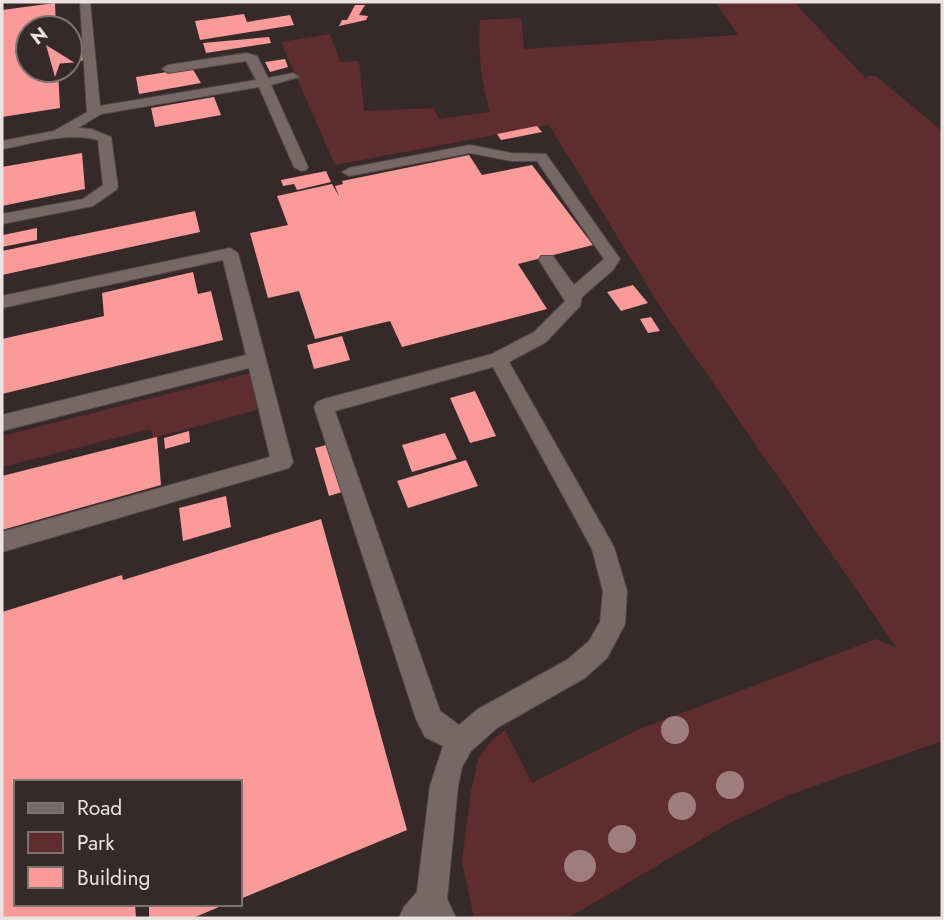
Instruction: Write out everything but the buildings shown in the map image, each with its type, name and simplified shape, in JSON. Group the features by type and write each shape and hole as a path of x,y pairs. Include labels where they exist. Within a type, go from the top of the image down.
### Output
{"lane":[{"path":"85,2 96,111"},
{"path":"168,69 246,57 253,59 300,167"},
{"path":"58,134 88,121 96,111 293,77"},
{"path":"2,145 58,134 86,132 104,137 111,187 88,202 2,219"},
{"path":"349,172 470,149 511,157 541,157 612,258 607,266 573,295 568,311 552,327 520,349 498,359 324,407 429,719 435,727 461,741"},
{"path":"2,302 230,253 282,462 2,542"},
{"path":"547,260 573,295"},
{"path":"2,423 257,359"},
{"path":"429,912 444,786 449,763 461,741 482,721 563,680 584,664 610,631 615,617 612,570 603,547 498,359"}],"green space":[{"path":"715,2 794,2 867,80 866,76 876,76 942,131 942,741 789,795 728,824 568,918 474,918 462,861 471,791 478,760 490,742 505,730 532,783 640,729 876,639 897,648 663,311 549,125 335,165 281,42 330,34 340,62 359,61 364,111 434,108 439,119 490,112 481,67 480,20 521,18 524,49 738,35"},
{"path":"250,373 257,410 153,438 151,429 2,467 2,436"}]}
